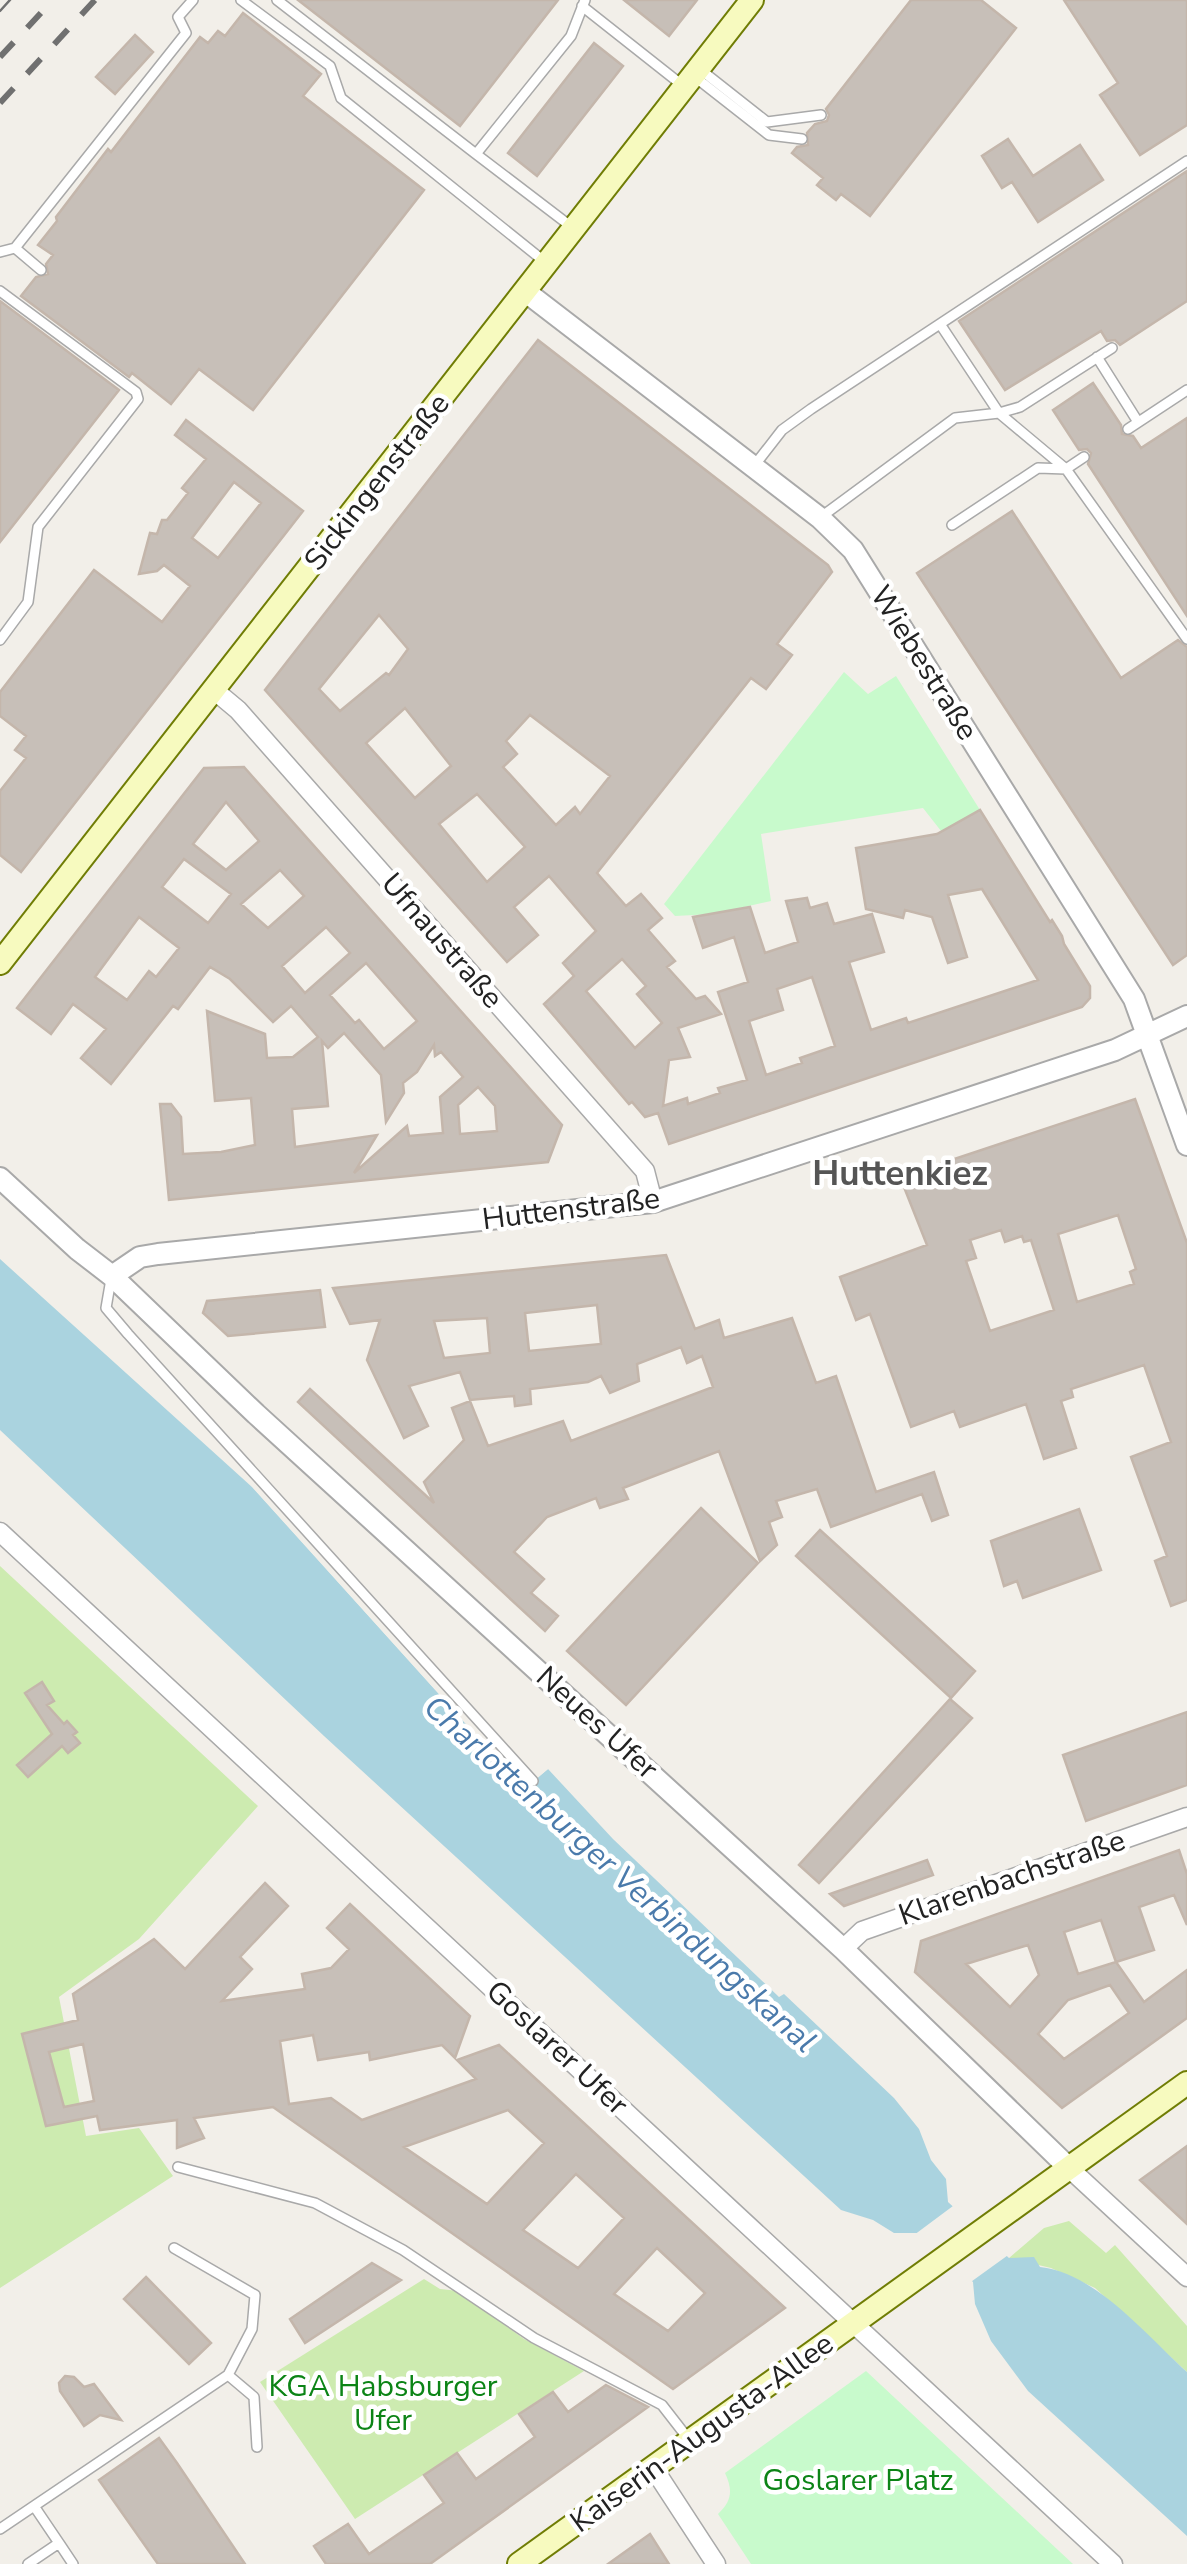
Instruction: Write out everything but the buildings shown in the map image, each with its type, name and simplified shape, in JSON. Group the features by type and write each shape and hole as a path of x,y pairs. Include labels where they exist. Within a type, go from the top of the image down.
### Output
{"main road":[{"name":"Sickingenstraße","path":"0,963 752,0"},
{"path":"1069,2168 1187,2082"},
{"name":"Kaiserin-Augusta-Allee","path":"519,2564 1069,2168"}],"street":[{"name":"Wiebestraße","path":"526,292 820,518 853,550 1124,982 1187,1144"},
{"name":"Ufnaustraße","path":"214,690 238,710 645,1171 653,1202"},
{"name":"Huttenstraße","path":"112,1276 140,1257 158,1254 653,1202 1115,1050 1187,1016"},
{"name":"Neues Ufer","path":"0,1178 112,1276 256,1414 843,1948 1187,2277"},
{"name":"Goslarer Ufer","path":"0,1532 1114,2564"},
{"name":"Klarenbachstraße","path":"843,1948 862,1931 1187,1817"},
{"path":"654,2470 716,2564"}],"lane":[{"path":"0,252 15,248 186,33 178,17 193,0"},
{"path":"241,0 330,66 341,98 547,264"},
{"path":"278,0 575,229"},
{"path":"476,154 571,36 584,3 769,134 802,140"},
{"path":"692,77 768,122 822,115"},
{"path":"754,467 782,430 1187,161"},
{"path":"15,248 42,270"},
{"path":"0,290 136,392 138,399 38,527 28,602 0,640"},
{"path":"940,324 998,413 1066,468 1187,639"},
{"path":"820,518 955,418 1020,407 1112,348"},
{"path":"1096,358 1138,422"},
{"path":"1128,429 1187,390"},
{"path":"952,525 1038,468 1066,468 1084,457"},
{"path":"112,1276 106,1308 533,1781"},
{"path":"178,2167 316,2203 403,2250 534,2338 662,2406 691,2443"},
{"path":"0,2528 228,2375 252,2329 255,2295 174,2248"},
{"path":"228,2375 254,2397 256,2447"},
{"path":"34,2506 73,2564"},
{"path":"28,2564 59,2543"}],"green space":[{"path":"844,672 868,694 896,676 980,810 952,825 945,836 923,808 761,834 771,901 713,914 675,916 664,904"},
{"path":"0,1566 258,1806 139,1939 59,1997 86,2136 139,2128 173,2176 0,2288"},
{"path":"1069,2221 1106,2253 1115,2245 1187,2326 1187,2372 1095,2288 1051,2268 1009,2258 1044,2228"},
{"name":"KGA Habsburger Ufer","path":"424,2279 440,2289 459,2291 524,2339 584,2371 355,2519 260,2382"},
{"name":"Goslarer Platz","path":"866,2371 1073,2564 751,2564 718,2514 730,2495 725,2473"}],"water":[{"name":"Charlottenburger Verbindungskanal","path":"0,1259 252,1487 494,1755 489,1758 520,1792 548,1769 613,1839 779,1997 784,1994 894,2098 919,2129 931,2160 946,2179 948,2202 1009,2258 1034,2257 1040,2267 1061,2272 1101,2293 1187,2372 1187,2536 1028,2391 991,2341 975,2304 973,2282 921,2233 894,2233 873,2220 841,2210 324,1736 0,1430"}],"pier":[{"path":"220,1451 256,1483 497,1751 496,1759 520,1786 544,1765 548,1769 520,1793 489,1759 493,1754"},
{"path":"957,2203 1011,2253 968,2284 919,2237 910,2238"}],"tram line":[{"path":"0,11 10,0"}],"railway":[{"path":"0,57 53,0"},
{"path":"0,103 95,0"}],"district":[{"name":"Huttenkiez","path":"900,1173"}]}
